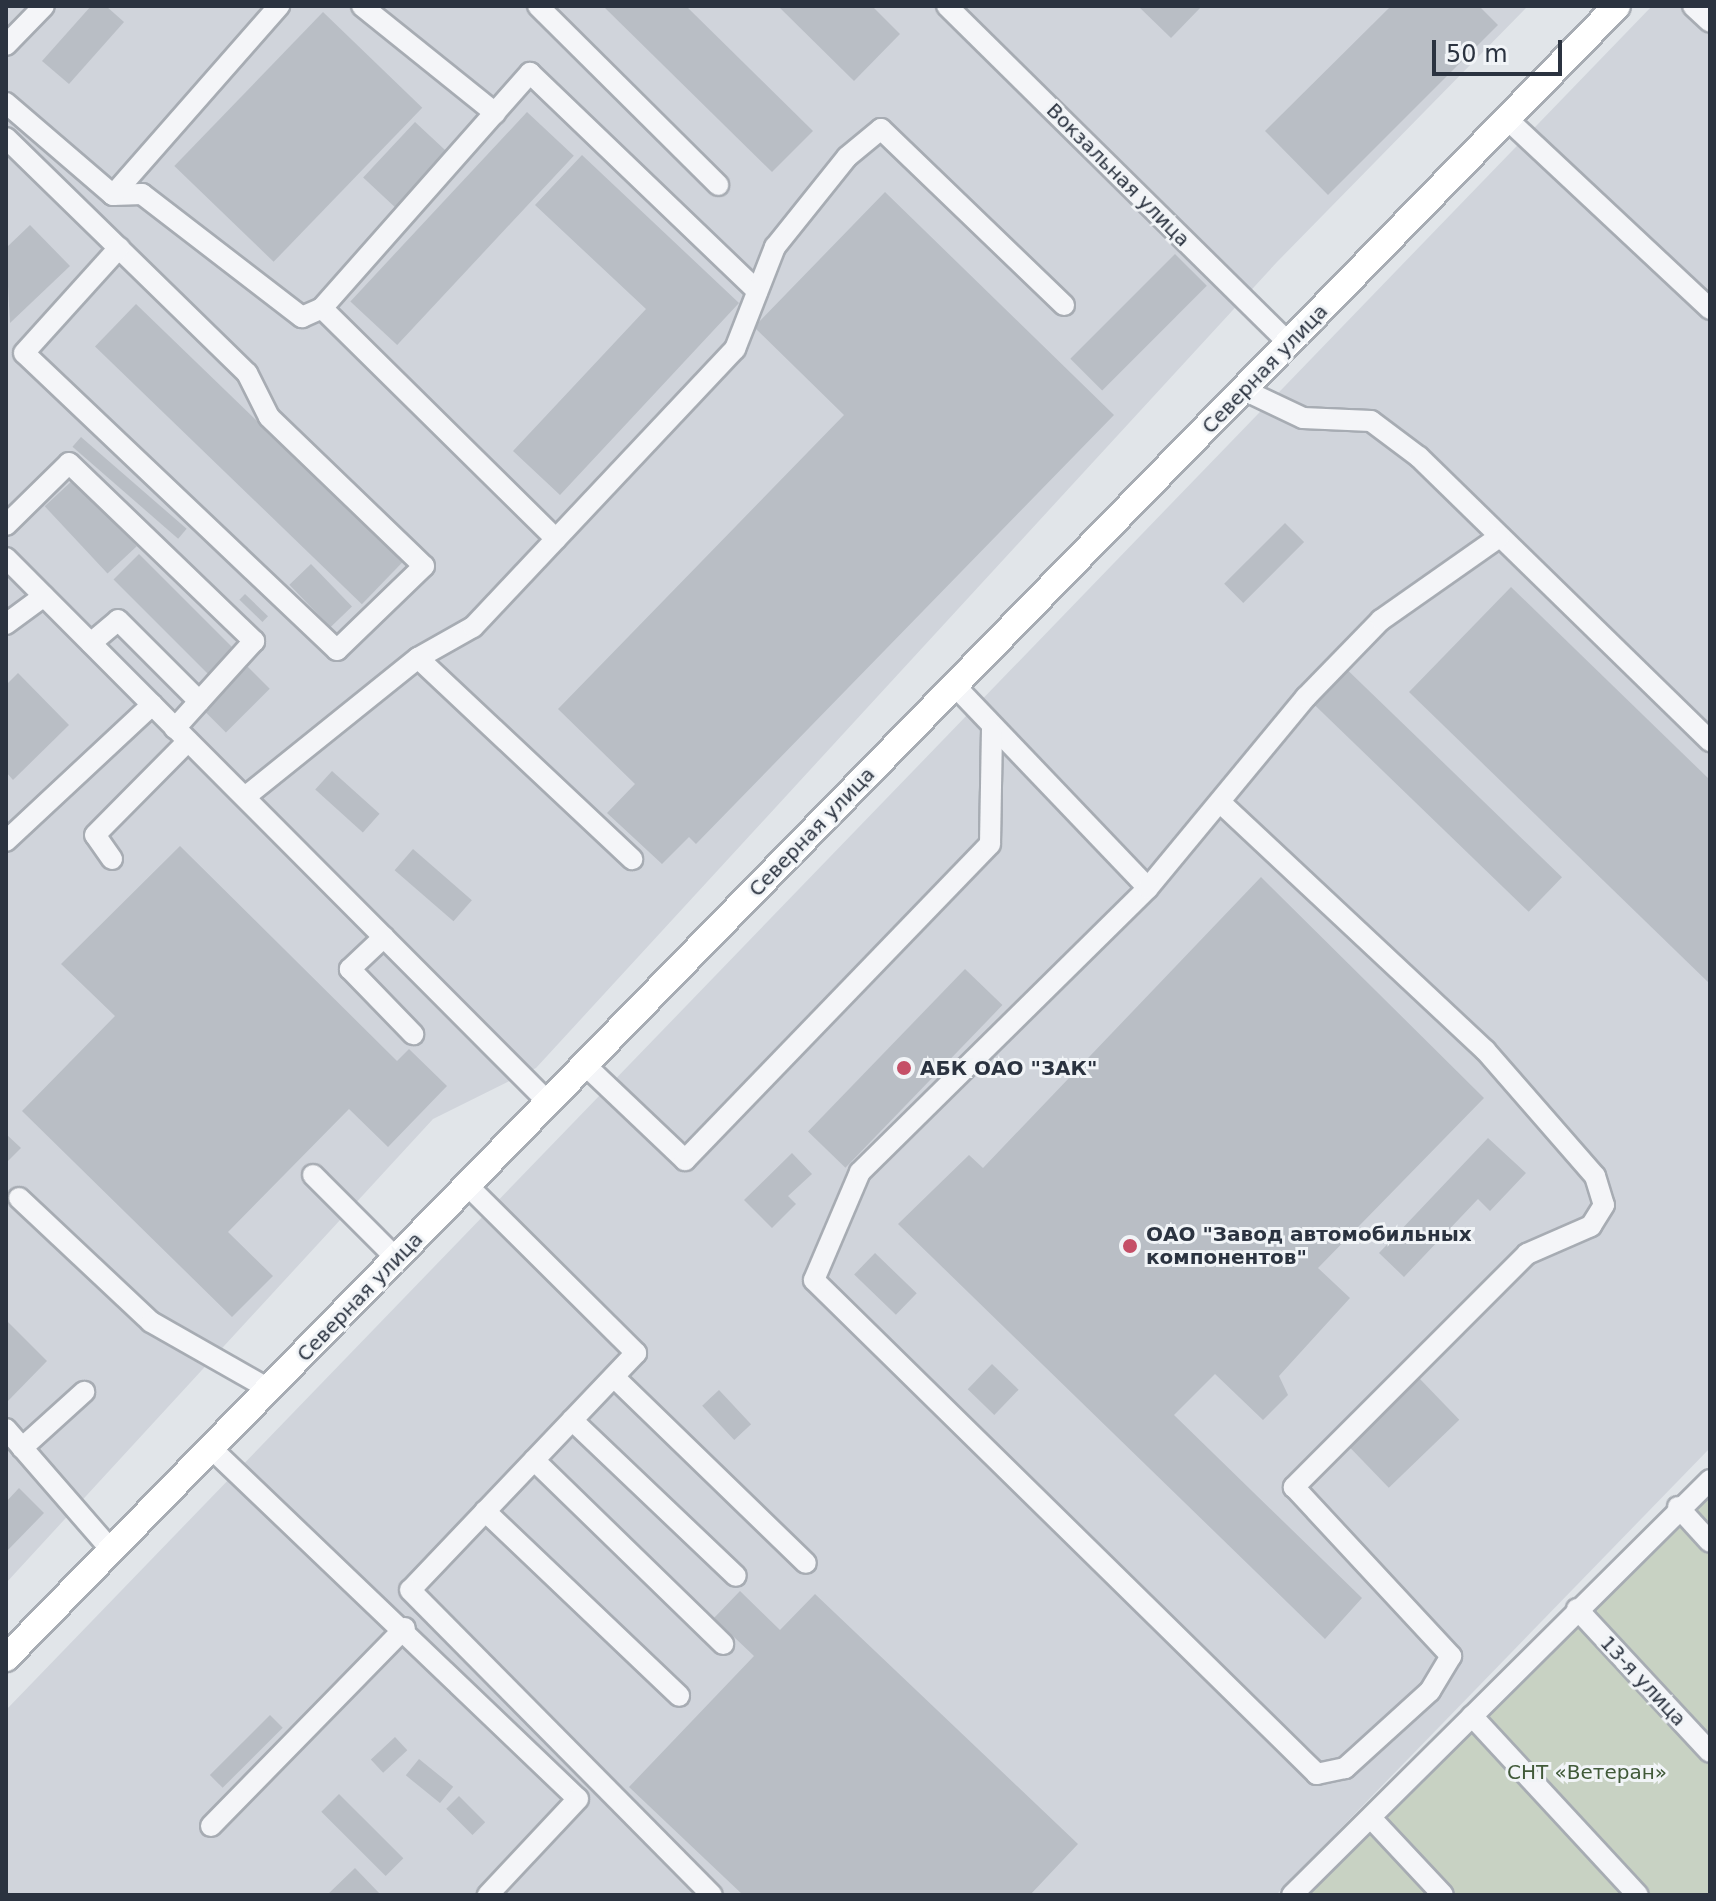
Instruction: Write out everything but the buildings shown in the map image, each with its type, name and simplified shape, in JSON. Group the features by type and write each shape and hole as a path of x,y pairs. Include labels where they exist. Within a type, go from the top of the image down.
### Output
{"main road":[{"name":"Северная улица","path":"6,1658 1617,6"}],"street":[{"path":"6,45 44,6"},
{"path":"113,195 279,6"},
{"path":"362,6 495,113"},
{"path":"538,6 718,185"},
{"name":"Вокзальная улица","path":"947,6 1289,343"},
{"path":"1693,6 1710,22"},
{"path":"6,103 113,195 142,194 302,317 322,308 530,73 757,291"},
{"path":"1507,119 1710,309"},
{"path":"245,797 418,658 473,627 735,349 775,247 847,157 881,129 1064,305"},
{"path":"6,138 119,248 247,373 269,417 424,566 337,650 24,353 119,248"},
{"path":"322,308 556,539"},
{"path":"1244,390 1303,418 1371,421 1419,457 1710,741"},
{"path":"6,525 69,463 254,641 199,701 182,734 95,835 112,859"},
{"path":"1223,805 1485,1050 1595,1176 1604,1205 1591,1226 1527,1254 1294,1487 1451,1656 1430,1691 1345,1768 1317,1774 814,1280 860,1172 1148,888 1223,805 1306,697 1381,620 1499,537"},
{"path":"6,558 549,1103"},
{"path":"6,624 44,596"},
{"path":"91,643 118,620 199,701"},
{"path":"418,658 632,859"},
{"path":"955,686 992,729 1148,888"},
{"path":"6,841 152,705"},
{"path":"585,1065 685,1160 990,844 992,729"},
{"path":"384,937 350,969 413,1034"},
{"path":"313,1175 397,1259"},
{"path":"468,1186 636,1353 410,1590 712,1895"},
{"path":"19,1198 151,1322 269,1389"},
{"path":"614,1377 806,1563"},
{"path":"22,1448 84,1392"},
{"path":"572,1420 736,1576"},
{"path":"6,1429 112,1551"},
{"path":"212,1449 405,1628 578,1799 488,1895"},
{"path":"534,1460 723,1644"},
{"path":"1292,1895 1678,1507 1710,1480"},
{"path":"1678,1507 1710,1542"},
{"path":"485,1511 679,1696"},
{"name":"13-я улица","path":"1577,1609 1710,1752"},
{"path":"211,1826 405,1628"},
{"path":"1472,1716 1638,1895"},
{"path":"1371,1818 1443,1895"}],"shaded area":[{"path":"6,6 1528,6 1277,262 536,1068 433,1119 6,1583"},
{"path":"1652,6 1710,6 1710,1448 1276,1895 6,1895 6,1710"}],"green space":[{"name":"СНТ «Ветеран»","path":"1710,1480 1710,1895 1289,1895"}],"place":[{"name":"АБК ОАО \"ЗАК\"","path":"904,1068"},
{"name":"ОАО \"Завод автомобильных компонентов\"","path":"1130,1246"}]}
